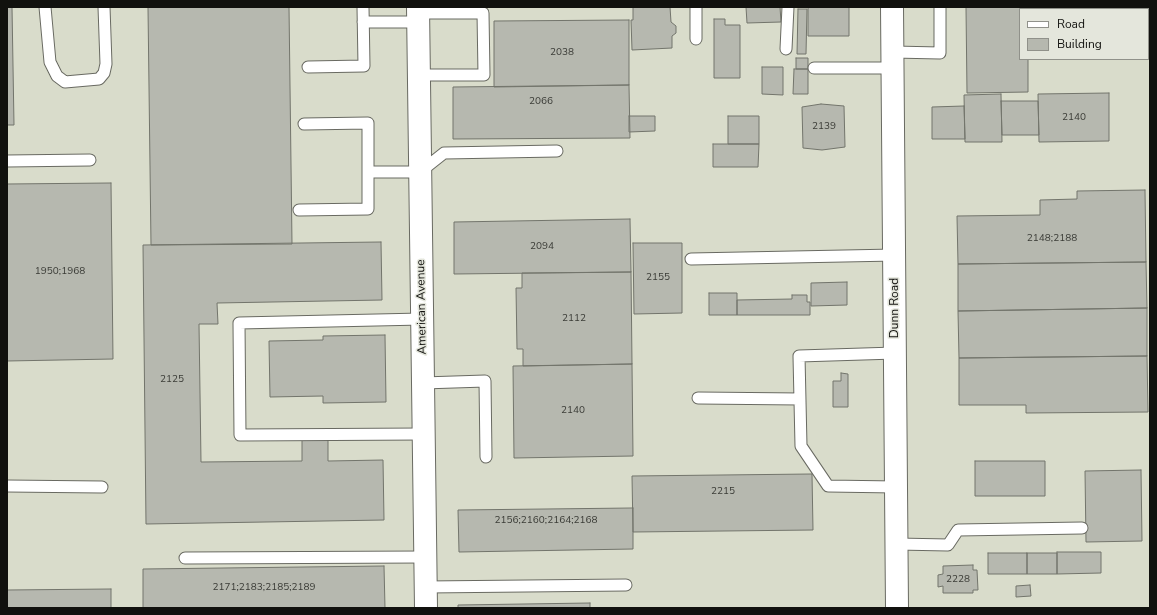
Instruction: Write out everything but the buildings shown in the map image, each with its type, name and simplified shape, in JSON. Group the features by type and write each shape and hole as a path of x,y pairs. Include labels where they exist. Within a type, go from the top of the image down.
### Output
{"street":[{"name":"Dunn Road","path":"892,7 897,608"},
{"name":"American Avenue","path":"418,14 426,598"}],"lane":[{"path":"45,7 50,62 57,76 65,82 99,78 104,73 106,64 104,7"},
{"path":"308,67 364,66 363,7"},
{"path":"696,7 696,39"},
{"path":"786,49 788,7"},
{"path":"814,68 893,60 940,53 940,7"},
{"path":"363,22 418,14 483,13 484,75 419,75"},
{"path":"300,210 368,209 368,123 304,124"},
{"path":"368,172 420,172 444,153 557,151"},
{"path":"7,161 90,160"},
{"path":"691,259 894,255"},
{"path":"422,318 239,323 240,435 423,434"},
{"path":"895,353 799,356 800,446 828,486 896,487"},
{"path":"423,383 485,381 486,457"},
{"path":"698,398 800,399"},
{"path":"7,486 102,487"},
{"path":"897,544 948,545 958,530 1082,528"},
{"path":"185,558 425,557"},
{"path":"426,598 626,585"}],"shaded area":[{"path":"7,7 1150,7 1150,608 7,608"}]}
